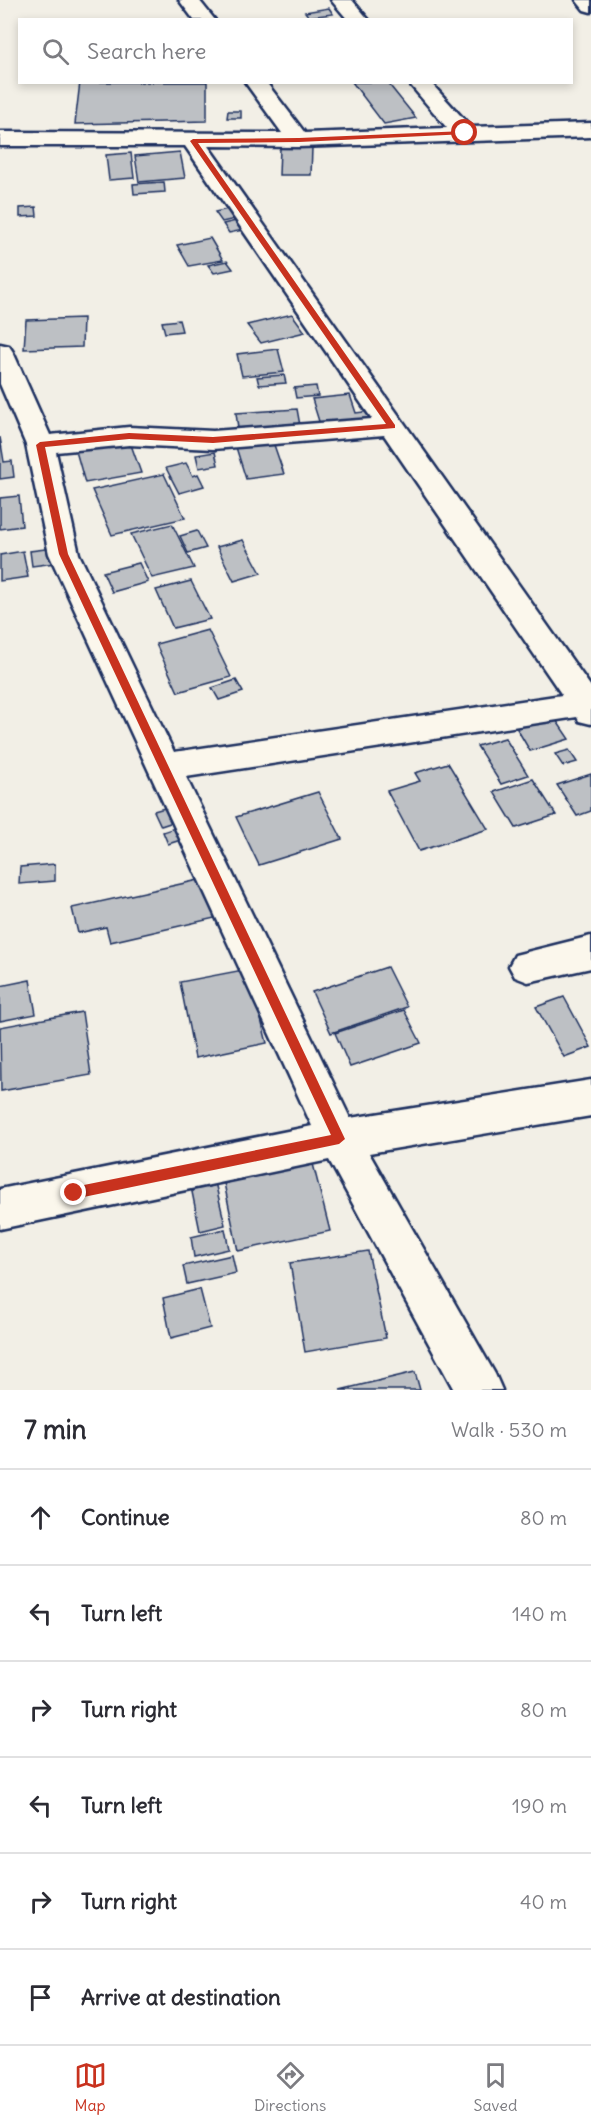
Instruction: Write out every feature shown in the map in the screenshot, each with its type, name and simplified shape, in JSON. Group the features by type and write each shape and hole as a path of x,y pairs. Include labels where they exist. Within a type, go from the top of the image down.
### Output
{"street":[{"path":"189,0 203,18"},
{"path":"341,0 357,18"},
{"path":"586,0 591,6"},
{"path":"257,84 299,140"},
{"path":"420,84 465,133"},
{"path":"0,139 299,140 591,130"},
{"path":"164,767 587,708 193,141"},
{"path":"0,352 40,445 64,554 339,1139 479,1390"},
{"path":"40,445 129,436 213,440 392,426"},
{"path":"528,966 591,952"},
{"path":"0,1209 339,1139 591,1098"}],"building":[{"path":"329,8 333,14 309,17 305,12"},
{"path":"80,84 207,84 207,121 75,124"},
{"path":"354,84 389,84 416,118 384,124"},
{"path":"228,111 241,111 241,118 227,118"},
{"path":"280,148 312,148 311,175 279,175"},
{"path":"180,152 185,178 139,182 135,156"},
{"path":"131,153 134,178 109,180 106,155"},
{"path":"164,182 165,192 134,194 133,184"},
{"path":"36,207 37,216 20,217 20,208"},
{"path":"228,209 235,219 222,222 215,212"},
{"path":"236,221 243,230 229,233 223,224"},
{"path":"210,238 223,260 189,266 177,245"},
{"path":"227,261 233,269 214,273 208,265"},
{"path":"292,314 305,332 261,343 247,325"},
{"path":"83,318 82,347 24,349 26,320"},
{"path":"179,320 182,331 165,333 162,322"},
{"path":"278,349 284,372 242,376 237,354"},
{"path":"284,375 286,383 259,385 257,377"},
{"path":"316,386 318,396 296,398 294,388"},
{"path":"350,395 356,413 371,411 374,421 322,431 312,399"},
{"path":"297,409 301,431 239,436 236,413"},
{"path":"0,437 4,462 12,461 14,477 0,479"},
{"path":"272,439 284,474 246,479 235,444"},
{"path":"130,442 141,473 85,483 76,451"},
{"path":"215,452 218,465 199,468 196,455"},
{"path":"186,463 193,476 198,474 204,486 179,493 166,468"},
{"path":"164,474 185,518 112,535 92,490"},
{"path":"19,496 22,526 0,529 0,498"},
{"path":"172,524 194,568 152,578 131,534"},
{"path":"197,531 206,548 188,553 180,536"},
{"path":"243,540 261,573 234,581 217,547"},
{"path":"53,548 55,563 32,566 30,551"},
{"path":"23,551 28,577 0,581 0,555"},
{"path":"139,563 148,582 112,592 103,572"},
{"path":"191,581 210,619 173,628 156,590"},
{"path":"208,630 231,677 178,692 156,644"},
{"path":"236,680 243,692 219,700 212,688"},
{"path":"550,711 569,739 530,751 513,722"},
{"path":"505,738 528,775 501,784 477,746"},
{"path":"569,750 577,762 563,766 555,754"},
{"path":"448,763 488,829 419,851 387,791 420,781 415,773"},
{"path":"591,774 591,811 577,816 557,785"},
{"path":"533,779 556,815 516,828 494,792"},
{"path":"318,792 342,839 259,865 236,817"},
{"path":"172,806 179,820 161,826 154,811"},
{"path":"181,826 187,838 168,844 163,832"},
{"path":"55,864 55,881 19,884 20,867"},
{"path":"208,878 219,917 110,942 106,927 78,933 72,908"},
{"path":"387,967 407,1007 331,1033 312,992"},
{"path":"248,969 267,1043 195,1058 180,982"},
{"path":"30,980 36,1014 0,1021 0,986"},
{"path":"564,997 591,1047 564,1057 536,1007"},
{"path":"404,1010 421,1043 350,1067 335,1033"},
{"path":"82,1012 91,1075 1,1091 0,1027"},
{"path":"312,1160 330,1231 238,1251 223,1178"},
{"path":"215,1182 225,1225 200,1231 191,1187"},
{"path":"225,1229 229,1249 194,1257 191,1237"},
{"path":"368,1251 386,1338 305,1352 290,1263"},
{"path":"232,1255 236,1273 187,1284 183,1266"},
{"path":"200,1289 210,1328 171,1338 163,1298"},
{"path":"415,1372 420,1390 340,1390"}],"route":[{"path":"74,1193 339,1139 64,554 40,445 129,436 213,440 392,426 193,141 299,140 465,133"}]}
